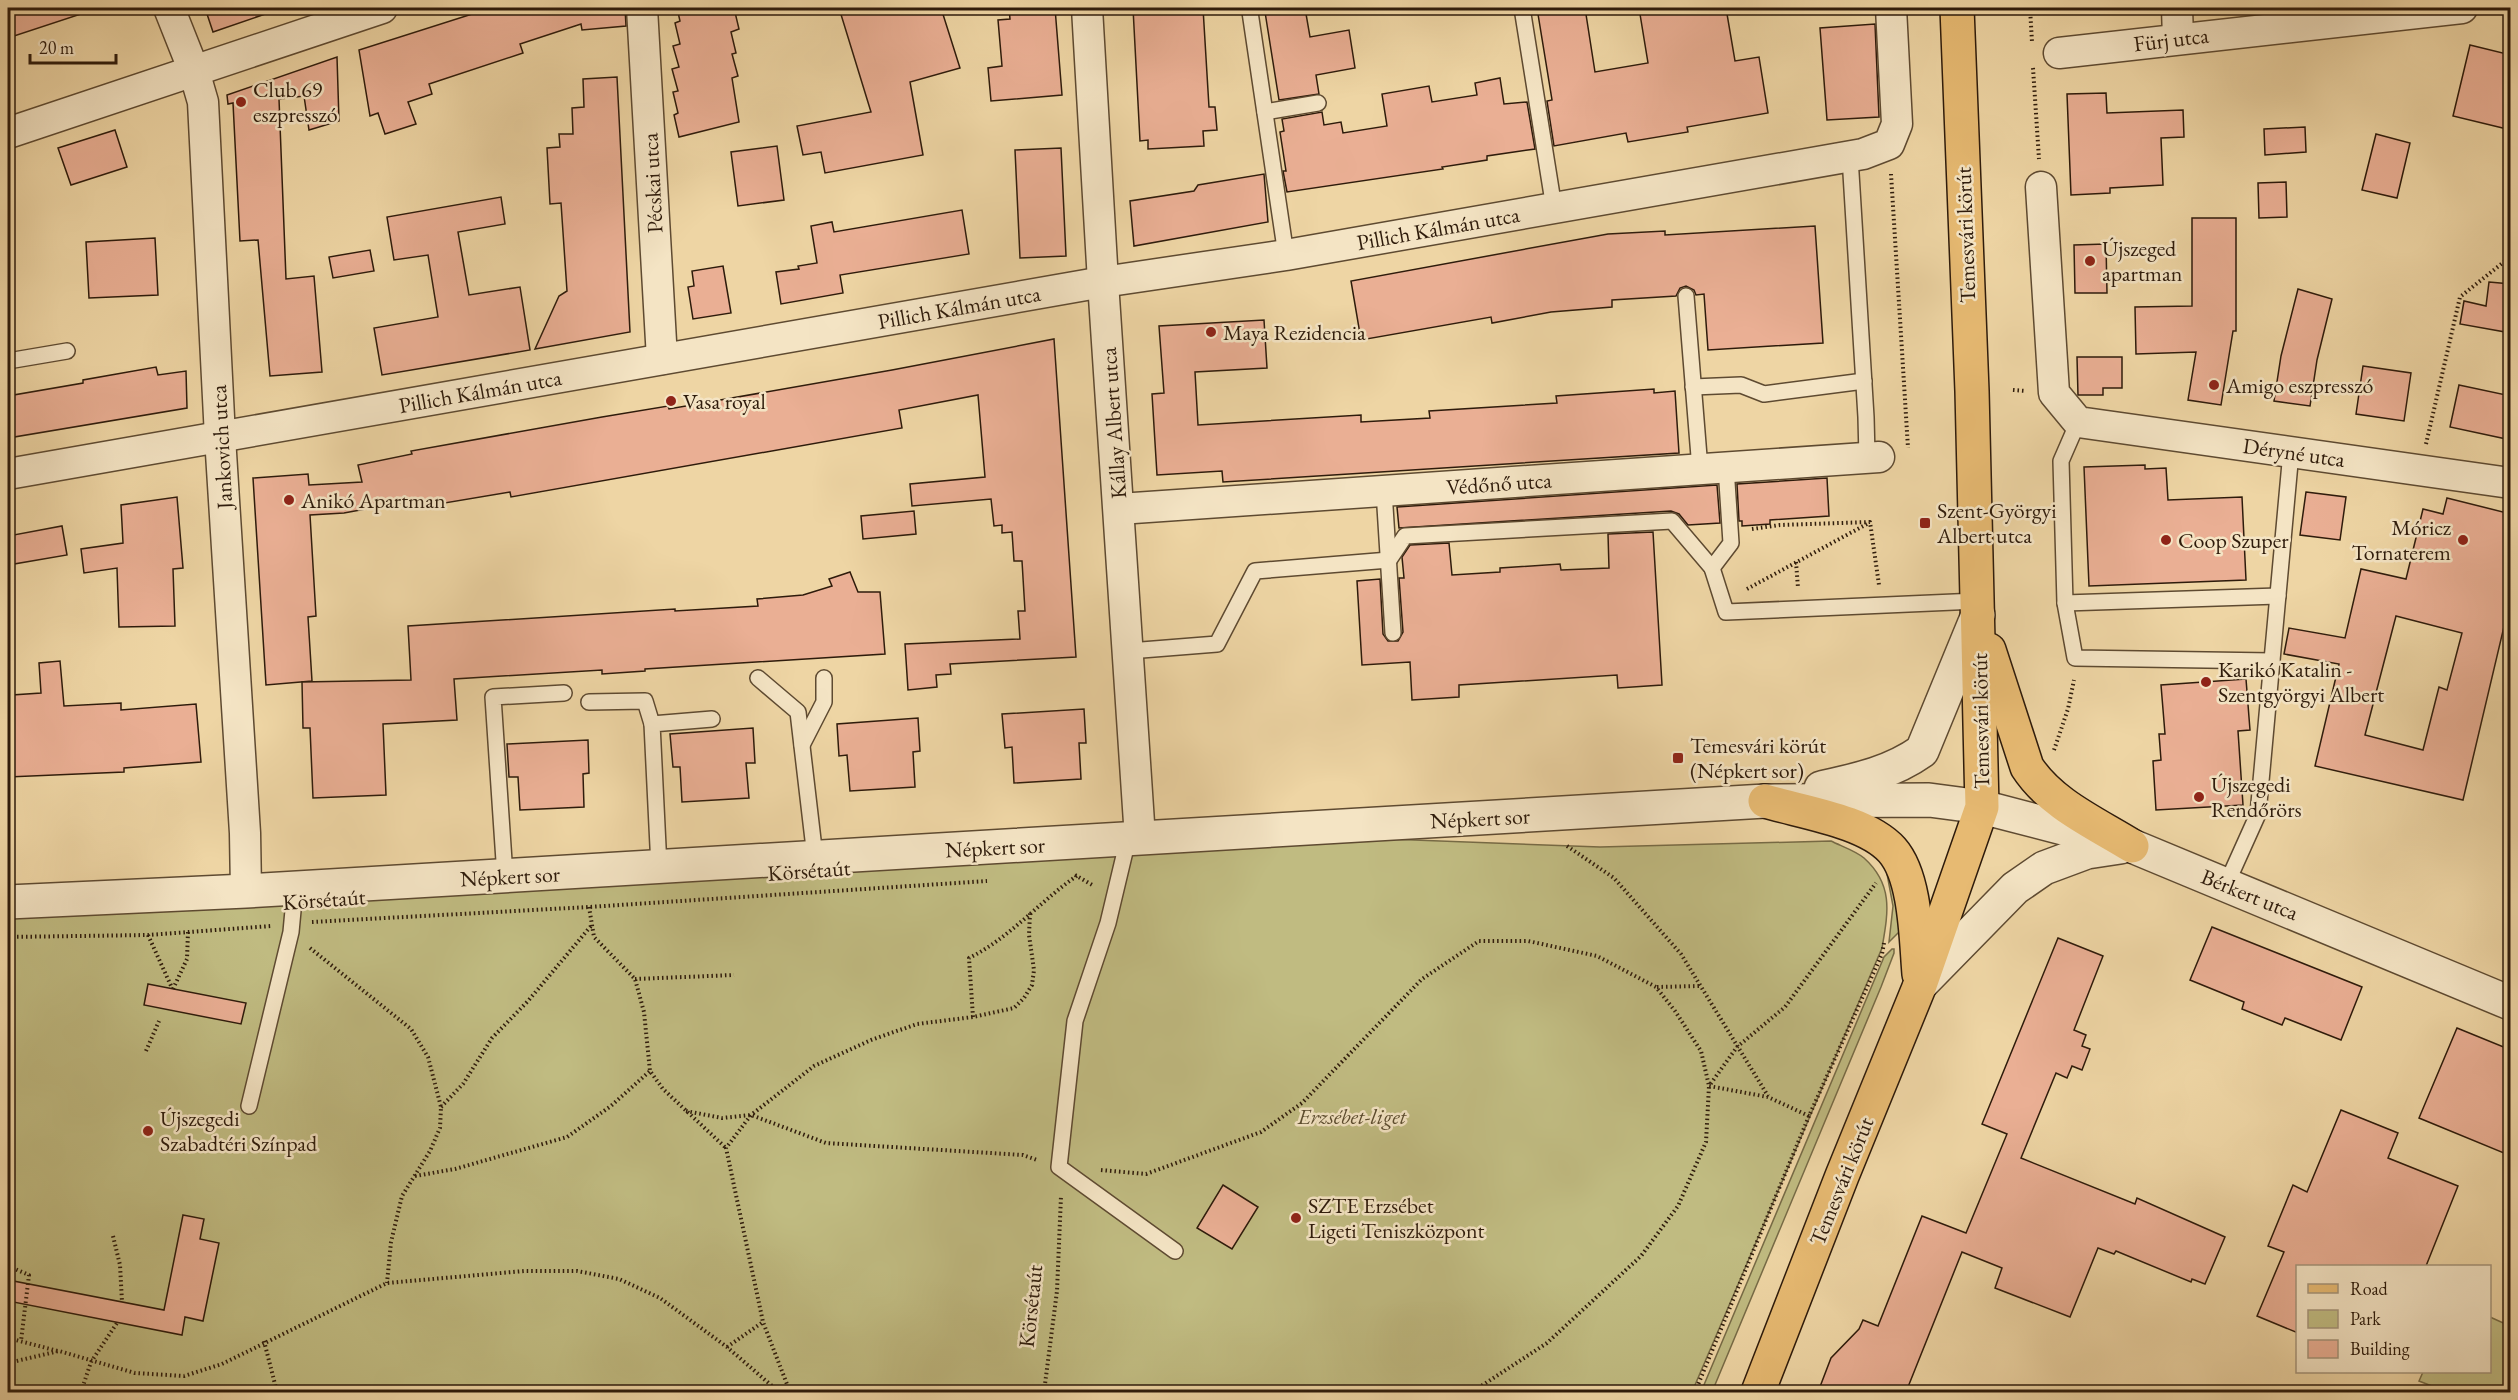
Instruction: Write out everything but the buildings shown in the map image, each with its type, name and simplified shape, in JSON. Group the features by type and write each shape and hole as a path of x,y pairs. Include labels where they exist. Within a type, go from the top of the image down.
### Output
{"main road":[{"name":"Temesvári körút","path":"1758,1392 1842,1176 1920,985 1982,807 1972,391 1957,8"},
{"path":"1977,608 2027,767 2038,784 2067,807 2132,846"},
{"path":"1765,801 1850,825 1873,836 1893,850 1904,873 1913,904 1920,985"}],"street":[{"name":"Jankovich utca","path":"169,8 195,71 203,102 220,437 244,821 246,891"},
{"path":"8,132 382,8"},
{"name":"Pécskai utca","path":"642,8 662,359"},
{"name":"Kállay Albert utca","path":"1087,8 1103,282 1129,651 1134,839"},
{"path":"1891,8 1893,134"},
{"path":"2177,8 2178,38"},
{"name":"Fürj utca","path":"2045,53 2462,8"},
{"name":"Pillich Kálmán utca","path":"8,474 1103,282 1286,255 1850,157 1863,154 1893,134"},
{"path":"2041,187 2054,393 2078,422"},
{"name":"Déryné utca","path":"2078,422 2511,483"},
{"name":"Védőnő utca","path":"1119,509 1873,457"},
{"path":"1765,801 1875,776 1907,762 1922,751 1977,608"},
{"name":"Népkert sor","path":"8,902 295,889 1765,801 1929,800 1982,807"},
{"name":"Bérkert utca","path":"1982,807 2132,846 2227,883 2511,1003"},
{"path":"1920,985 2015,888 2044,868 2087,852 2132,846"}],"lane":[{"path":"1521,8 1554,208"},
{"path":"1250,12 1286,255"},
{"path":"1264,112 1318,104"},
{"path":"1850,157 1864,381 1873,457"},
{"path":"1686,296 1694,387 1731,532 1731,543 1712,568"},
{"path":"8,362 67,351"},
{"path":"1694,387 1741,385 1764,394 1864,381"},
{"path":"2078,422 2061,461 2065,603 2075,658 2272,661"},
{"path":"2227,883 2258,814 2291,452"},
{"path":"1384,491 1393,633"},
{"path":"1129,651 1217,644 1255,571 1389,560 1406,536 1672,520 1712,568 1725,612 1977,608"},
{"path":"2065,603 2278,596"},
{"path":"758,678 798,712 815,857"},
{"path":"802,745 824,702 825,678"},
{"path":"505,876 493,697 564,693"},
{"path":"589,702 645,702 652,724 659,867"},
{"path":"652,724 712,719"},
{"path":"1134,839 1075,1020 1059,1167 1175,1251"},
{"path":"249,1106 291,928 295,889"}],"path":[{"path":"2030,8 2045,53 2041,187"},
{"path":"1893,134 1909,455"},
{"path":"2420,470 2460,297 2511,257"},
{"path":"1731,532 1780,525 1870,522"},
{"path":"1723,602 1870,522"},
{"path":"1870,522 1879,590"},
{"path":"1796,562 1799,597"},
{"path":"2049,759 2058,745 2068,710 2075,658"},
{"path":"1567,846 1614,878 1681,954 1768,1097"},
{"path":"1066,875 1078,874 1095,887 1108,923"},
{"path":"973,1017 969,958 989,948 1078,874"},
{"path":"1710,1086 1737,1047 1785,1007 1882,874"},
{"name":"Körsétaút","path":"8,937 148,935 291,928 343,919 589,907 995,880"},
{"path":"589,907 594,937 635,979 644,1012 650,1071 663,1089 726,1148 763,1322 790,1392"},
{"path":"726,1148 751,1115 814,1066 871,1040 917,1024 973,1017 1014,1008 1032,985 1034,970 1029,935 1030,913"},
{"path":"441,1107 463,1084 492,1038 528,1001 591,926"},
{"path":"291,928 411,1029 428,1057 441,1107 440,1128 430,1151 402,1196 391,1242 387,1282"},
{"path":"148,935 173,989 187,959 188,932"},
{"path":"1695,1392 1809,1116 1882,954 1886,935"},
{"path":"686,1111 722,1118 751,1115 826,1143 1023,1155 1059,1167 1146,1174 1261,1132 1302,1103 1422,979 1479,941 1528,941 1597,956 1656,987 1701,1051 1710,1086 1706,1142 1678,1206 1641,1256 1588,1302 1547,1343 1472,1392"},
{"path":"635,979 734,975"},
{"path":"1656,987 1699,986"},
{"path":"146,1051 159,1020"},
{"path":"414,1176 455,1169 567,1137 611,1106 650,1071"},
{"path":"1710,1086 1768,1097 1809,1116"},
{"name":"Körsétaút","path":"1044,1392 1057,1292 1061,1195 1059,1167"},
{"path":"113,1236 120,1265 122,1302"},
{"path":"8,1266 29,1275 21,1341"},
{"path":"8,1338 135,1373 184,1376 222,1364 264,1341 387,1282 524,1271 588,1273 619,1279 660,1298 727,1347 779,1392"},
{"path":"727,1347 763,1322"},
{"path":"81,1392 91,1362 117,1323"},
{"path":"264,1341 277,1392"},
{"path":"8,1363 59,1351"}],"green space":[{"name":"Erzsébet-liget","path":"1361,838 1600,847 1831,841 1861,855 1874,868 1884,889 1886,900 1886,923 1882,948 1692,1392 8,1392 8,918"},
{"path":"1892,872 1896,882 1899,932 1889,942 1893,906 1887,874"},
{"path":"1892,949 1894,953 1881,987 1712,1392 1701,1392 1884,957"},
{"path":"2491,1317 2510,1326 2510,1392 2447,1392 2419,1381 2423,1373 2491,1373"}],"place":[{"name":"Club 69 eszpresszó","path":"241,102"},
{"name":"Újszeged apartman","path":"2090,261"},
{"name":"Maya Rezidencia","path":"1211,332"},
{"name":"Amigo eszpresszó","path":"2214,385"},
{"name":"Vasa royal","path":"671,401"},
{"name":"Anikó Apartman","path":"289,500"},
{"name":"Szent-Györgyi Albert utca","path":"1925,523"},
{"name":"Coop Szuper","path":"2166,540"},
{"name":"Móricz Tornaterem","path":"2463,540"},
{"name":"Karikó Katalin - Szentgyörgyi Albert","path":"2206,682"},
{"name":"Temesvári körút (Népkert sor)","path":"1678,758"},
{"name":"Újszegedi Rendőrörs","path":"2199,797"},
{"name":"Újszegedi Szabadtéri Színpad","path":"148,1131"},
{"name":"SZTE Erzsébet Ligeti Teniszközpont","path":"1296,1218"}]}
